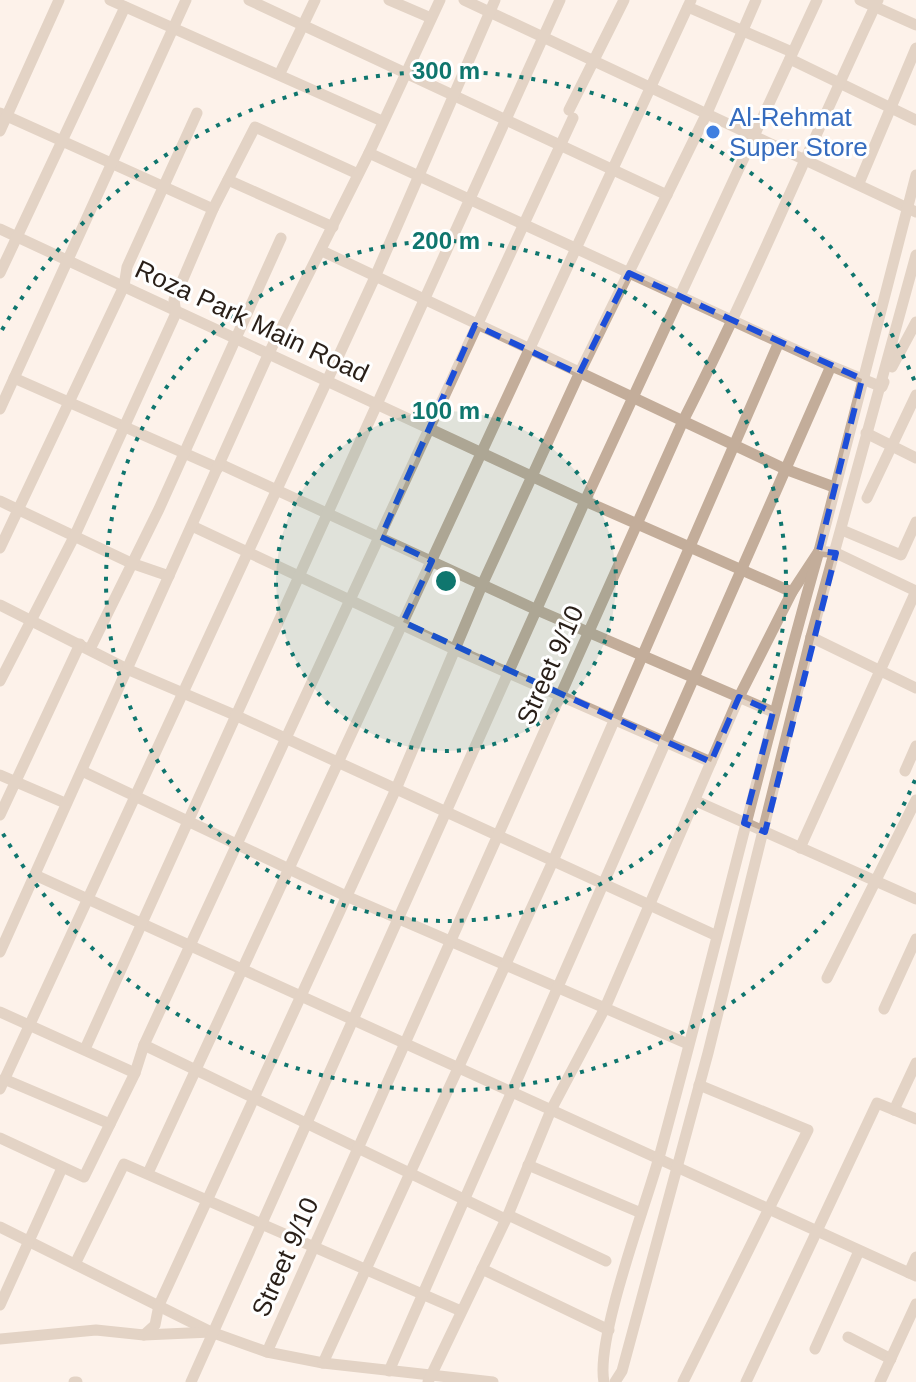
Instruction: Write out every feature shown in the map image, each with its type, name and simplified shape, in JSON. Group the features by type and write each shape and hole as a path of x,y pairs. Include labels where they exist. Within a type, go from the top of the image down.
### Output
{"street":[{"path":"0,131 3,115 59,0"},
{"path":"110,0 382,121"},
{"path":"0,409 186,0"},
{"path":"249,0 667,195"},
{"path":"280,73 315,0"},
{"path":"389,0 431,18"},
{"path":"0,951 65,803 129,670 268,355 322,251 440,0"},
{"path":"464,0 492,5 593,60 912,210"},
{"path":"85,1049 331,513 503,120 560,0"},
{"path":"0,1138 84,1177 135,1073 144,1045 560,147 593,60 624,0"},
{"path":"144,1335 157,1321 159,1305 396,789 482,585 579,374 707,113 756,0"},
{"path":"191,1382 585,501 817,0"},
{"path":"860,0 877,3 916,25"},
{"path":"148,1173 690,2 838,82 916,120"},
{"name":"Street 9/10","path":"267,1352 683,421 733,322 838,82 877,3"},
{"path":"110,1124 2,1084 375,277 492,5"},
{"path":"0,273 125,7"},
{"path":"859,183 916,48"},
{"path":"0,548 124,286 127,267 197,113"},
{"path":"3,115 213,209"},
{"path":"0,681 127,426 176,313 174,300 213,209 255,127 358,174"},
{"path":"369,153 733,322 882,387"},
{"path":"604,1382 602,1373 609,1330 659,1157 862,379 912,210 916,175"},
{"path":"228,180 333,227"},
{"name":"Roza Park Main Road","path":"0,229 176,313 482,450 585,501 792,592"},
{"path":"0,815 131,563 281,238"},
{"path":"322,251 785,469 834,487"},
{"path":"615,1382 622,1371 699,1085 765,832 811,637 916,255"},
{"path":"882,387 916,322"},
{"path":"323,1363 553,861 779,342"},
{"path":"389,1371 831,366"},
{"path":"14,378 68,404 331,513 537,610 773,712"},
{"path":"867,498 916,395"},
{"path":"866,433 916,458"},
{"path":"0,501 131,563 169,576"},
{"path":"842,530 901,555 916,522"},
{"path":"192,526 403,622 454,649 711,762"},
{"path":"800,848 916,591 836,553 819,551"},
{"path":"429,1379 507,1217 551,1110 605,1008 739,697 792,592 819,551"},
{"path":"0,605 129,670 237,716 715,935"},
{"path":"811,637 916,688"},
{"path":"905,771 916,746"},
{"path":"82,771 346,896 688,1044"},
{"path":"0,775 65,803"},
{"path":"827,978 916,800"},
{"path":"696,801 916,899"},
{"path":"35,875 912,1274 916,1257"},
{"path":"884,1009 916,939"},
{"path":"0,1012 27,1027 85,1049 135,1073"},
{"path":"144,1045 464,1199 606,1261"},
{"path":"894,1110 916,1063"},
{"path":"683,1382 808,1130 699,1085"},
{"path":"746,1382 877,1103 916,1119"},
{"path":"75,1264 124,1164 461,1311"},
{"path":"528,1165 641,1213"},
{"path":"0,1305 62,1168"},
{"path":"0,1227 211,1332 267,1352 429,1379 493,1382"},
{"path":"815,1349 859,1251"},
{"path":"482,1269 609,1330"},
{"path":"880,1382 916,1304"},
{"path":"0,1339 96,1330 144,1335 211,1332"},
{"path":"848,1337 891,1359"}],"highlighted area":[{"path":"629,273 862,379 819,551 836,553 765,832 744,823 773,712 739,697 711,762 403,622 432,561 381,537 475,325 579,374"}],"place":[{"name":"Al-Rehmat Super Store","path":"713,132"}]}
